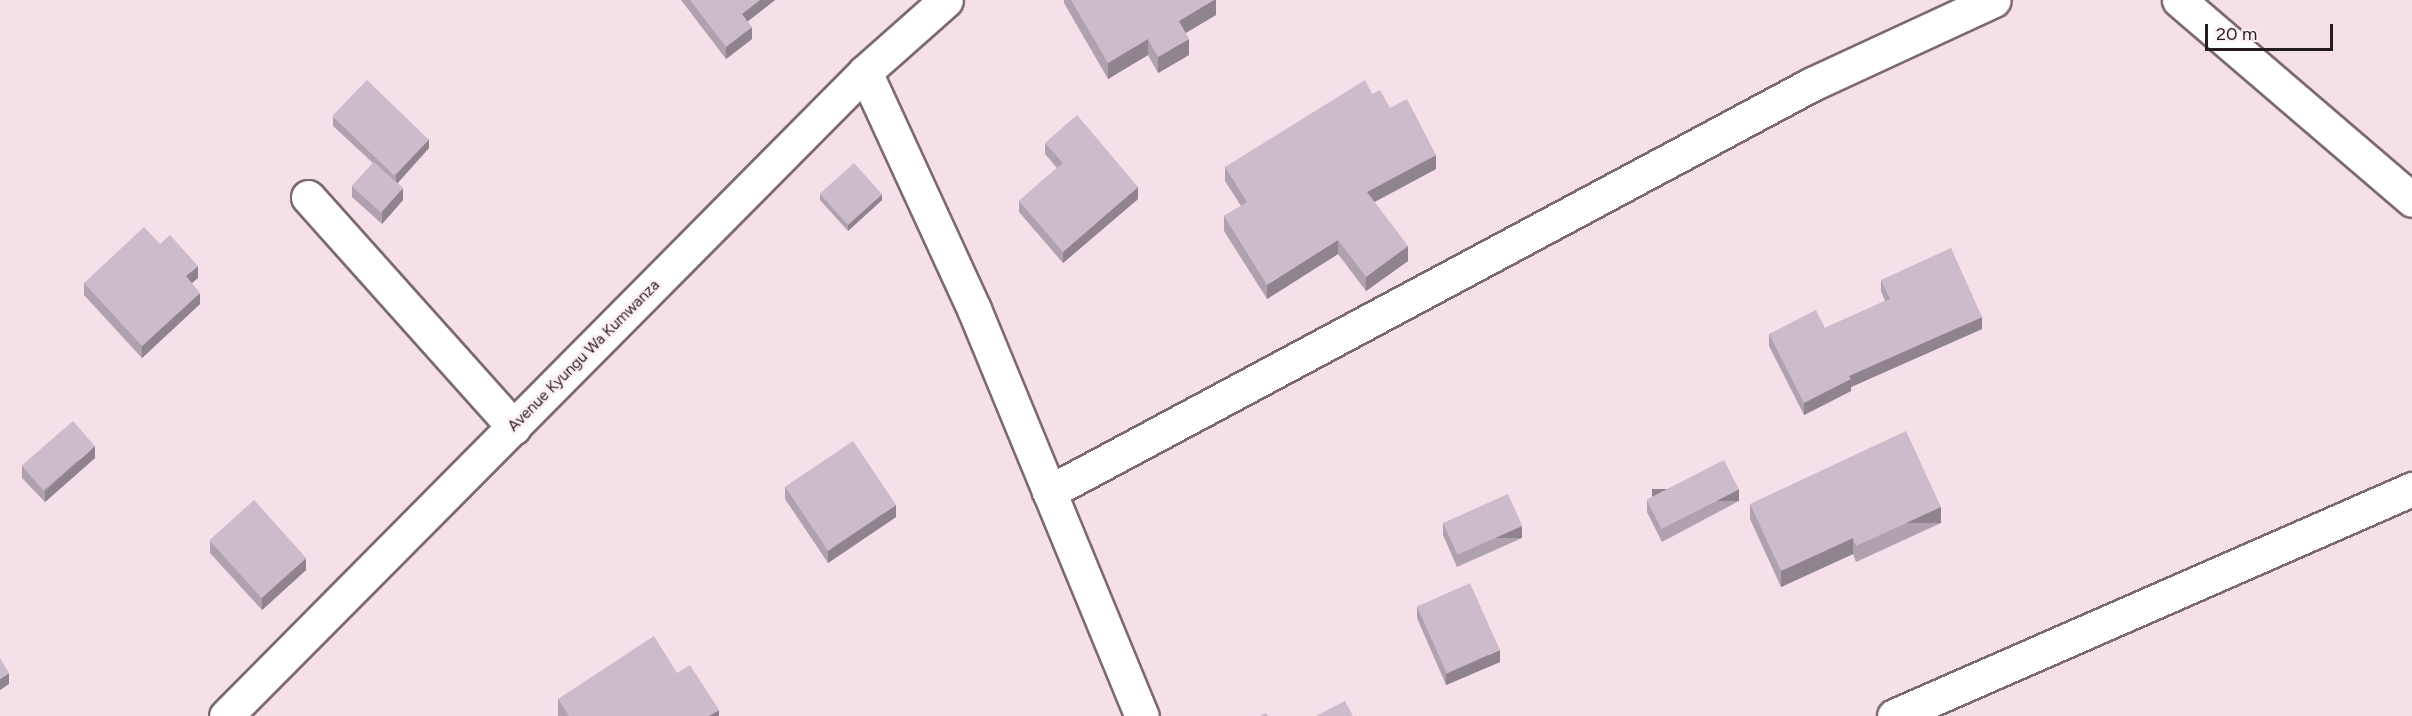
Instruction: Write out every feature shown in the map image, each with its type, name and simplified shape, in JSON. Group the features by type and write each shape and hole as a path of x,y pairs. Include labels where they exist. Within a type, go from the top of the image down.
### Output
{"street":[{"name":"Avenue Kyungu Wa Kumwanza","path":"226,716 865,72 946,0"},
{"path":"1049,492 1812,84 1994,0"},
{"path":"2179,0 2412,200"},
{"path":"865,72 974,309 1143,716"},
{"path":"308,197 514,427"},
{"path":"1893,716 2412,489"}],"building":[{"path":"690,0 760,0 742,14 752,27 726,47"},
{"path":"1071,0 1214,0 1179,21 1189,39 1158,57 1148,39 1108,63"},
{"path":"367,80 429,140 394,176 332,116"},
{"path":"1365,80 1372,94 1380,90 1390,108 1407,99 1436,155 1367,192 1408,246 1366,277 1338,240 1267,285 1224,216 1247,202 1225,167"},
{"path":"1077,115 1138,187 1063,252 1019,201 1063,163 1045,143"},
{"path":"374,162 403,188 381,213 352,187"},
{"path":"854,163 882,194 848,225 820,194"},
{"path":"144,227 160,244 170,235 198,266 186,276 200,293 142,346 84,283"},
{"path":"1951,248 1982,317 1849,376 1851,379 1804,403 1769,334 1816,310 1825,328 1890,299 1881,280"},
{"path":"73,421 95,446 43,491 22,466"},
{"path":"1906,431 1941,507 1856,546 1853,538 1781,571 1750,504"},
{"path":"853,441 896,505 828,551 785,487"},
{"path":"1724,460 1739,489 1661,529 1646,499"},
{"path":"1508,494 1522,526 1457,555 1443,523"},
{"path":"254,500 306,558 262,598 209,540"},
{"path":"1470,583 1500,650 1447,673 1417,607"},
{"path":"654,636 677,673 690,665 719,710 709,716 569,716 558,699"},
{"path":"0,658 9,673 0,679"},
{"path":"1345,701 1353,716 1316,716"}]}
